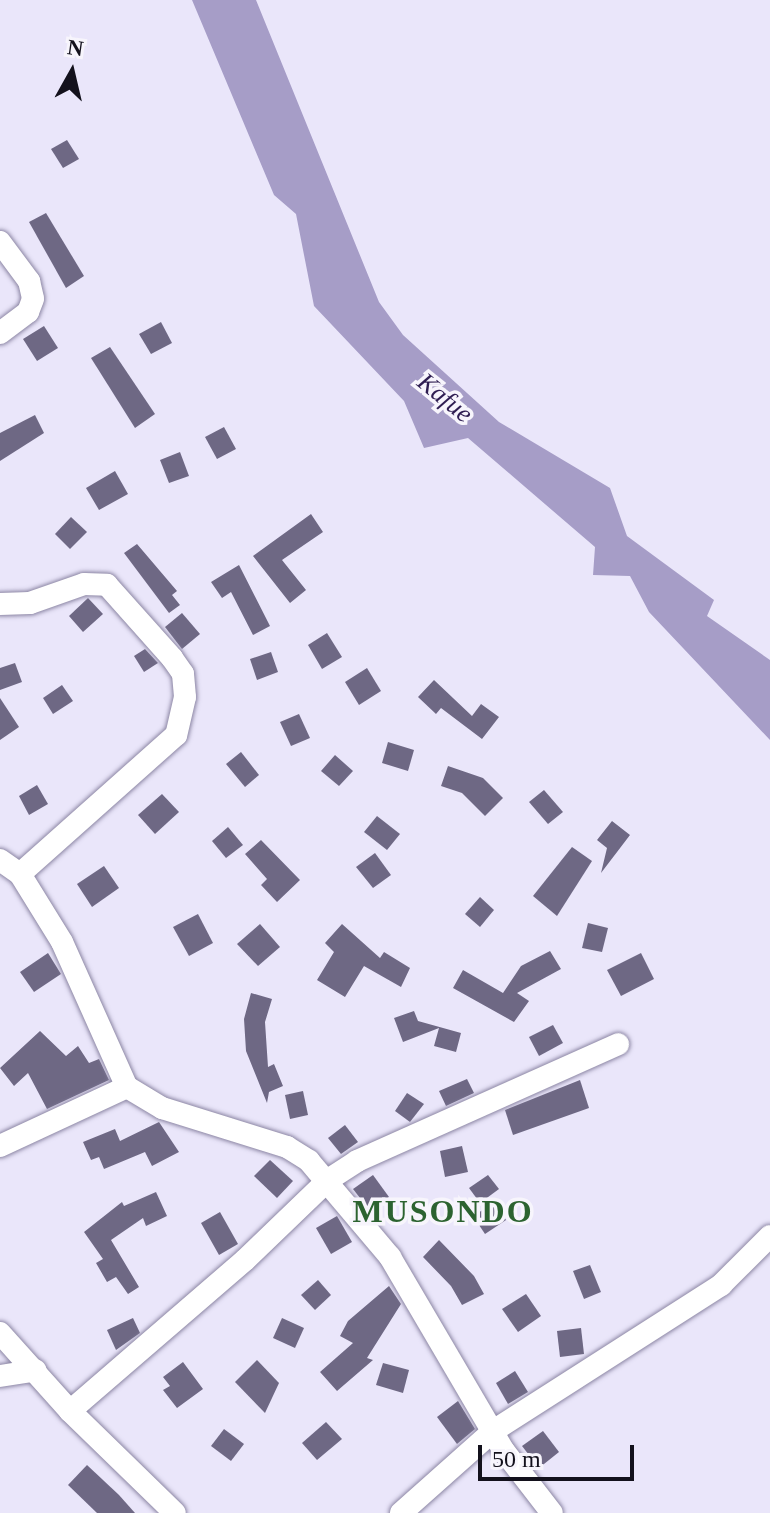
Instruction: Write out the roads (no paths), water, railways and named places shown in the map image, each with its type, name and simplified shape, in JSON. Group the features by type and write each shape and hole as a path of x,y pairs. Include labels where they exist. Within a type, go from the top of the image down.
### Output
{"street":[{"path":"0,242 29,281 33,299 28,312 0,333"},
{"path":"0,604 30,603 84,584 107,585 172,658 183,674 185,697 176,735 20,874"},
{"path":"0,860 20,874 62,942 127,1087 162,1108 287,1147 328,1180 390,1257 493,1431 552,1513"},
{"path":"70,1411 245,1260 328,1180 357,1161 618,1044"},
{"path":"0,1146 127,1087"},
{"path":"401,1513 493,1431 721,1285 770,1236"},
{"path":"0,1333 70,1411 175,1513"},
{"path":"0,1376 36,1370"}],"water":[{"name":"Kafue","path":"192,0 256,0 379,302 403,335 499,422 610,488 627,536 714,600 707,616 770,660 770,740 649,612 630,576 593,575 595,547 468,438 424,448 404,401 314,306 296,214 274,195"}],"district":[{"name":"MUSONDO","path":"443,1211"}]}
